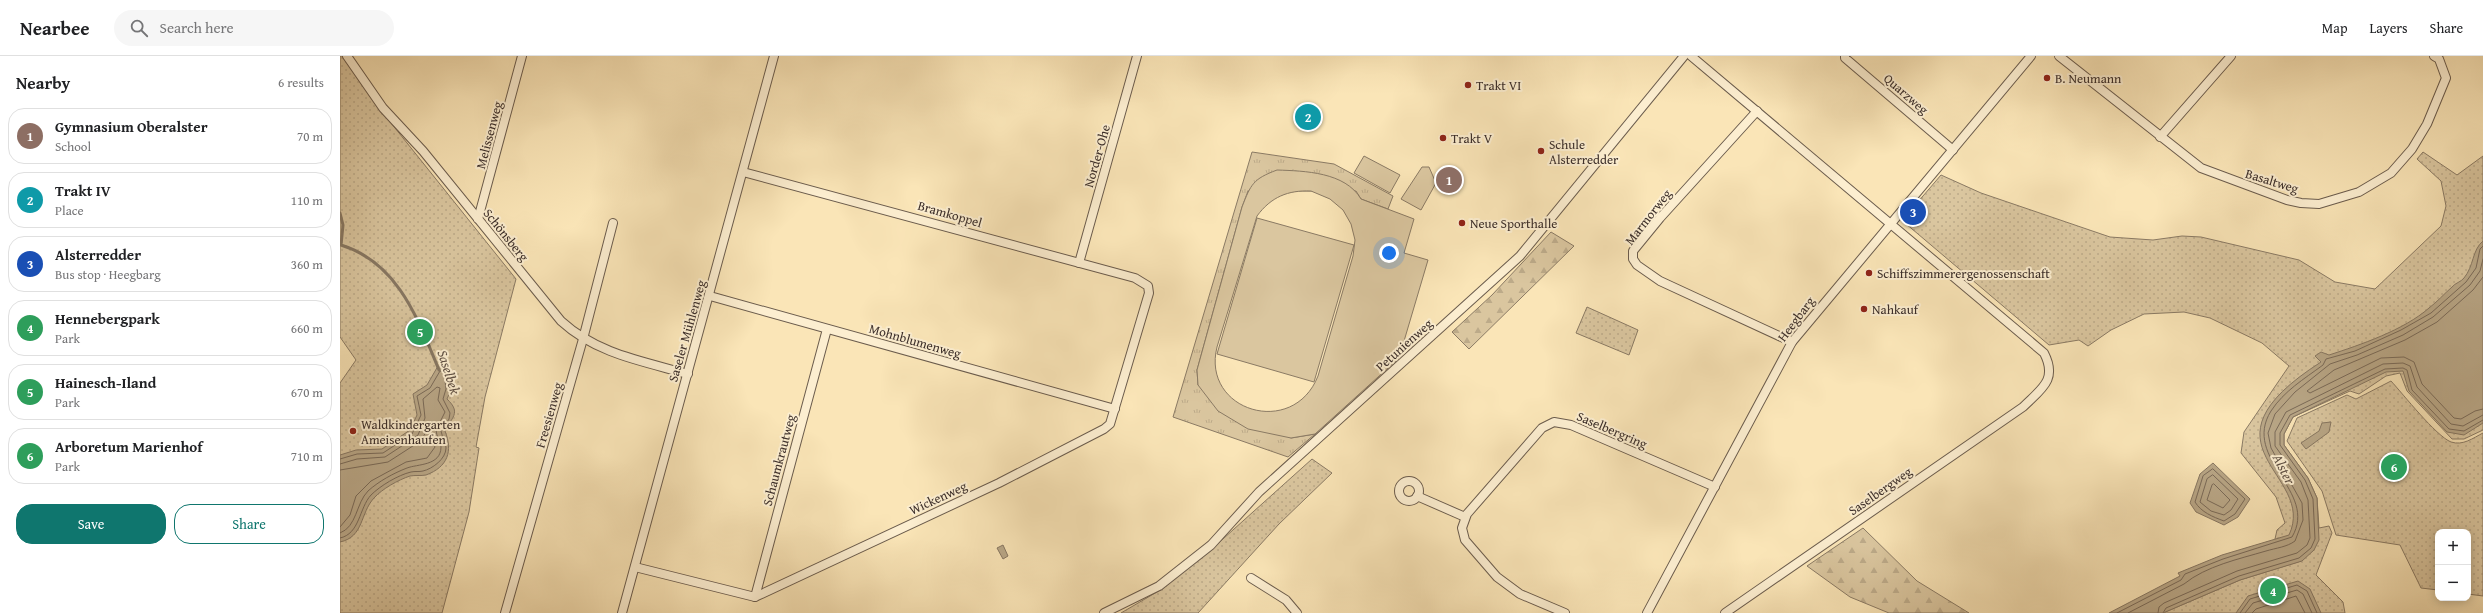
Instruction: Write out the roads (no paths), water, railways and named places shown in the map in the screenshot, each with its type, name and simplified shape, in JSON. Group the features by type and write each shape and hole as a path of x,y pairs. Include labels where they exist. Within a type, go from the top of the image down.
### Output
{"street":[{"name":"Schönsberg","path":"347,56 383,108 409,134 556,316 583,339 612,352 688,374"},
{"name":"Melissenweg","path":"478,219 522,56"},
{"name":"Saseler Mühlenweg","path":"622,613 710,296 774,56"},
{"name":"Norder-Ohe","path":"1079,263 1137,56"},
{"name":"Petunienweg","path":"1104,613 1159,586 1210,545 1259,492 1520,256 1684,56"},
{"path":"1691,56 1891,223"},
{"name":"Quarzweg","path":"1845,56 1845,58 1953,150"},
{"name":"Heegbarg","path":"1648,613 1792,342 1823,301 1834,294 1891,223 2031,56"},
{"name":"Basaltweg","path":"2059,56 2188,160 2208,171 2286,200 2319,204 2359,192 2392,173 2412,149 2427,124 2446,78 2439,59 2434,56"},
{"path":"2160,136 2231,56"},
{"name":"Marmorweg","path":"1757,111 1660,218 1633,251 1633,259 1637,265 1660,281 1792,342"},
{"name":"Bramkoppel","path":"743,172 1141,280 1148,286"},
{"name":"Freesienweg","path":"505,613 583,339 613,223"},
{"name":"Saselbergweg","path":"1725,613 2023,407 2045,384 2050,372 2050,365 2044,354 1891,223"},
{"name":"Wickenweg","path":"755,597 999,483 1104,429 1110,424 1115,409 1149,293 1148,286"},
{"name":"Mohnblumenweg","path":"710,296 1115,409"},
{"name":"Schaumkrautweg","path":"755,597 827,329"},
{"name":"Saselbergring","path":"1465,517 1537,432 1554,422 1571,425 1715,487"},
{"path":"1417,496 1465,517 1462,528 1464,540 1497,577 1520,594 1565,613"},
{"path":"635,567 755,597"},
{"path":"1251,578 1286,600 1297,613"}],"water":[{"name":"Alster","path":"2483,241 2483,423 2464,435 2447,432 2409,391 2403,371 2386,372 2293,417 2284,434 2284,445 2308,478 2317,498 2319,540 2314,550 2302,561 2240,580 2163,613 2109,613 2180,576 2178,573 2222,555 2289,535 2293,513 2288,494 2266,457 2260,438 2264,416 2283,391 2321,362 2315,356 2321,352 2329,355 2381,336 2395,330 2419,316 2432,306 2453,286 2464,278 2470,268 2479,245"},
{"path":"438,366 448,371 451,390 447,399 454,408 455,412 445,431 448,445 447,458 439,468 433,472 426,475 405,478 381,491 366,510 358,530 348,539 340,542 340,455 356,450 382,449 410,430 417,415 413,394 427,385"},
{"path":"2331,422 2329,432 2306,449 2301,443 2319,431 2322,423"},
{"path":"2213,463 2250,499 2238,517 2224,525 2196,512 2190,503 2200,474"},
{"path":"1003,545 1008,556 1003,559 997,548"},
{"path":"2298,581 2310,589 2321,613 2236,613 2248,596"}],"waterway":[{"name":"Saselbek","path":"340,213 343,225 341,245 361,253 378,265 392,279 414,313 439,370"}],"place":[{"name":"B. Neumann","path":"2047,78"},
{"name":"Trakt VI","path":"1468,85"},
{"name":"Trakt IV","path":"1308,117"},
{"name":"Trakt V","path":"1443,138"},
{"name":"Schule Alsterredder","path":"1541,151"},
{"name":"Gymnasium Oberalster","path":"1449,180"},
{"name":"Alsterredder","path":"1913,212"},
{"name":"Neue Sporthalle","path":"1462,223"},
{"name":"Schiffszimmerergenossenschaft","path":"1869,273"},
{"name":"Nahkauf","path":"1864,309"},
{"name":"Hainesch-Iland","path":"420,332"},
{"name":"Waldkindergarten Ameisenhaufen","path":"353,431"},
{"name":"Arboretum Marienhof","path":"2394,467"},
{"name":"Hennebergpark","path":"2273,591"}]}
